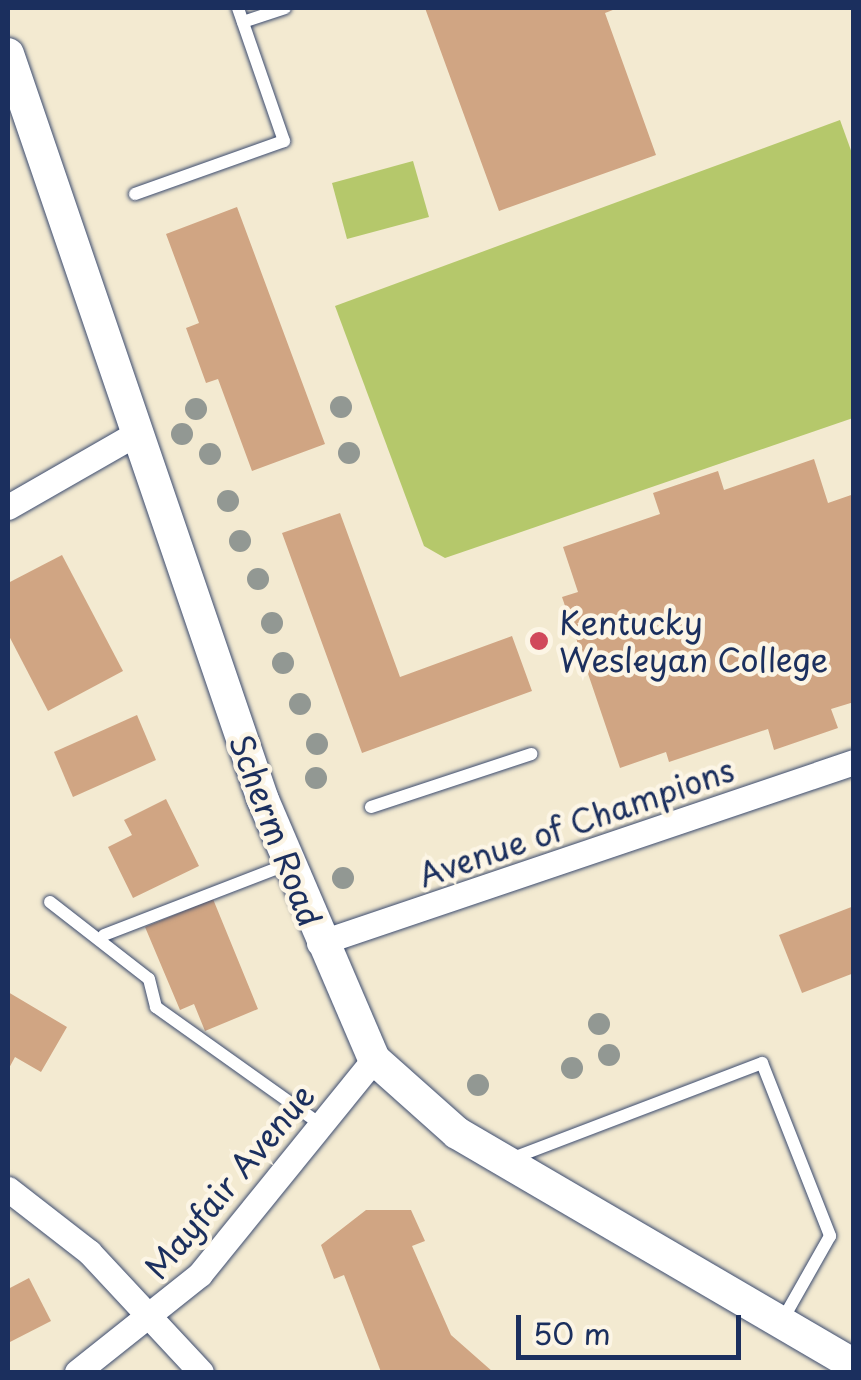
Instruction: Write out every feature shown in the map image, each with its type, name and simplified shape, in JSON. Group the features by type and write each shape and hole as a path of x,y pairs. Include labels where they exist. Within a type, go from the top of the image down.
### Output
{"street":[{"name":"Scherm Road","path":"8,54 132,436 288,864 318,943 374,1058 502,1162 854,1364"},
{"path":"8,507 132,436"},
{"name":"Avenue of Champions","path":"318,943 854,762"},
{"name":"Mayfair Avenue","path":"77,1372 154,1318 374,1058"},
{"path":"8,1189 89,1252 201,1372"}],"lane":[{"path":"135,194 284,141 238,8"},
{"path":"243,22 285,8"},
{"path":"371,807 531,754"},
{"path":"104,935 288,864"},
{"path":"50,902 104,935 149,978 156,1006 320,1124"},
{"path":"502,1162 762,1063 830,1236 781,1323"}],"green space":[{"path":"840,120 853,156 853,418 445,558 424,546 335,306"},
{"path":"413,161 429,217 347,239 332,183"}],"building":[{"path":"425,8 618,8 605,13 656,155 499,211"},
{"path":"237,207 325,444 252,471 218,379 206,383 186,328 199,323 166,234"},
{"path":"814,459 828,503 854,494 854,702 831,709 838,728 774,750 768,729 669,762 666,752 620,768 562,597 578,592 563,547 660,514 653,493 718,471 724,490"},
{"path":"340,513 400,677 512,636 532,691 362,753 282,533"},
{"path":"62,555 123,671 48,711 8,634 8,583"},
{"path":"137,715 156,760 73,797 54,752"},
{"path":"166,799 199,866 133,898 108,847 132,835 124,820"},
{"path":"213,899 258,1009 205,1031 194,1004 180,1010 145,927"},
{"path":"854,906 854,973 802,993 779,935"},
{"path":"8,992 67,1027 41,1072 15,1057 8,1070"},
{"path":"366,1210 411,1210 425,1241 412,1246 451,1335 493,1372 381,1372 344,1275 334,1279 321,1245"},
{"path":"29,1278 51,1321 8,1343 8,1289"}],"place":[{"name":"Kentucky Wesleyan College","path":"539,641"}]}
